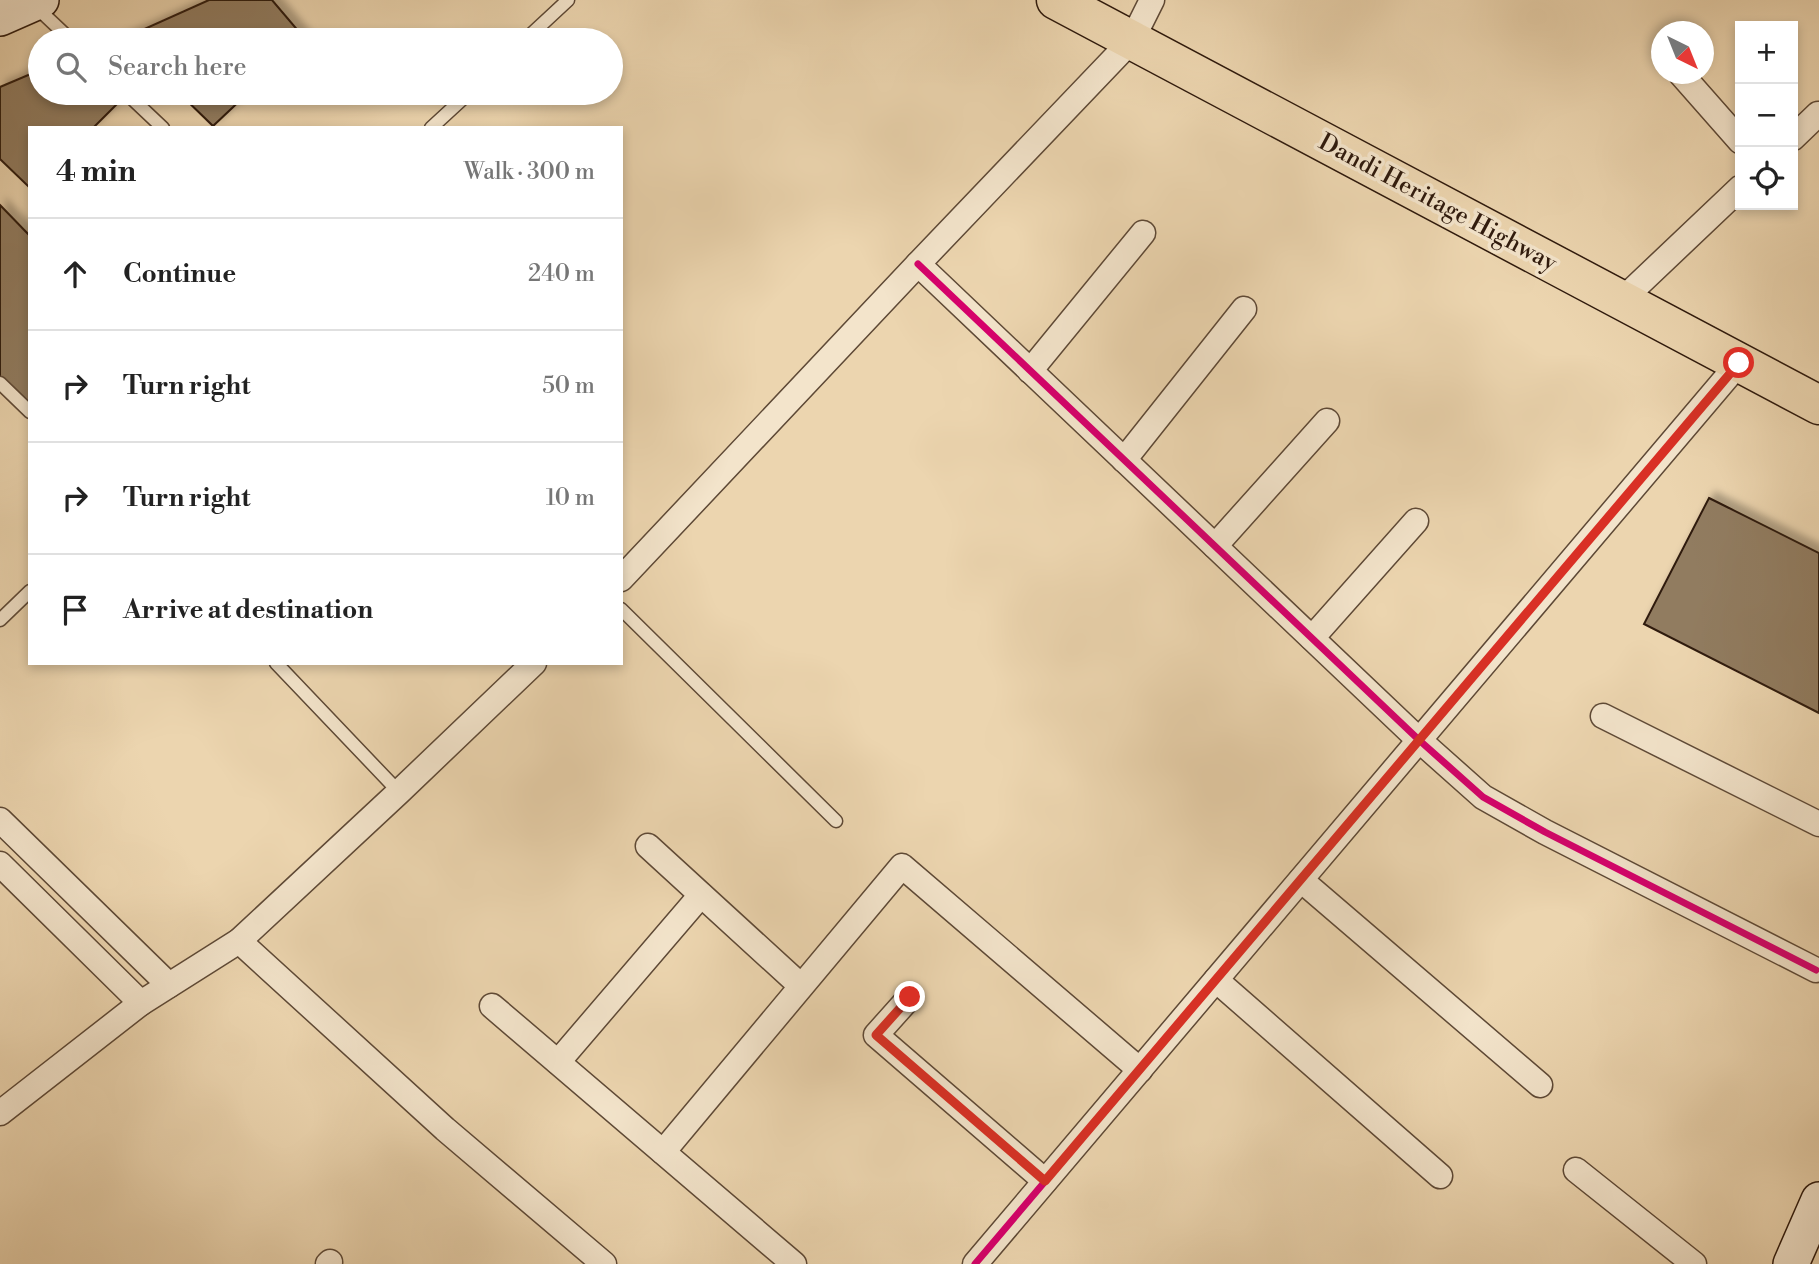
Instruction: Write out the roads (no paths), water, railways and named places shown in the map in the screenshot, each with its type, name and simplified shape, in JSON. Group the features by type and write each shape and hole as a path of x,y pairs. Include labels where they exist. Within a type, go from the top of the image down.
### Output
{"highway":[{"name":"Dandi Heritage Highway","path":"1056,0 1819,405"}],"street":[{"path":"623,577 1132,40 1152,0"},
{"path":"0,18 36,2"},
{"path":"1690,84 1735,135"},
{"path":"1798,133 1818,114"},
{"path":"1622,300 1735,193"},
{"path":"1030,371 1143,233"},
{"path":"918,264 1419,740 1483,797 1545,832 1816,970"},
{"path":"1124,460 1244,309"},
{"path":"975,1264 1739,363"},
{"path":"1215,546 1327,422"},
{"path":"1312,638 1416,521"},
{"path":"0,1113 141,1003 239,941 532,665"},
{"path":"1603,716 1819,824"},
{"path":"0,820 169,985"},
{"path":"648,846 801,986"},
{"path":"0,863 141,1003"},
{"path":"663,1152 902,866 1140,1070"},
{"path":"1301,880 1539,1085"},
{"path":"558,1062 701,895"},
{"path":"239,941 445,1129 604,1264"},
{"path":"1216,980 1440,1176"},
{"path":"910,997 876,1035 1045,1181"},
{"path":"492,1006 794,1264"},
{"path":"1576,1170 1694,1264"},
{"path":"1791,1264 1819,1200"}],"lane":[{"path":"538,28 568,0"},
{"path":"36,2 60,28"},
{"path":"139,105 161,126"},
{"path":"433,126 456,105"},
{"path":"0,383 28,410"},
{"path":"0,620 28,593"},
{"path":"623,611 836,821"},
{"path":"278,665 399,792"}]}
